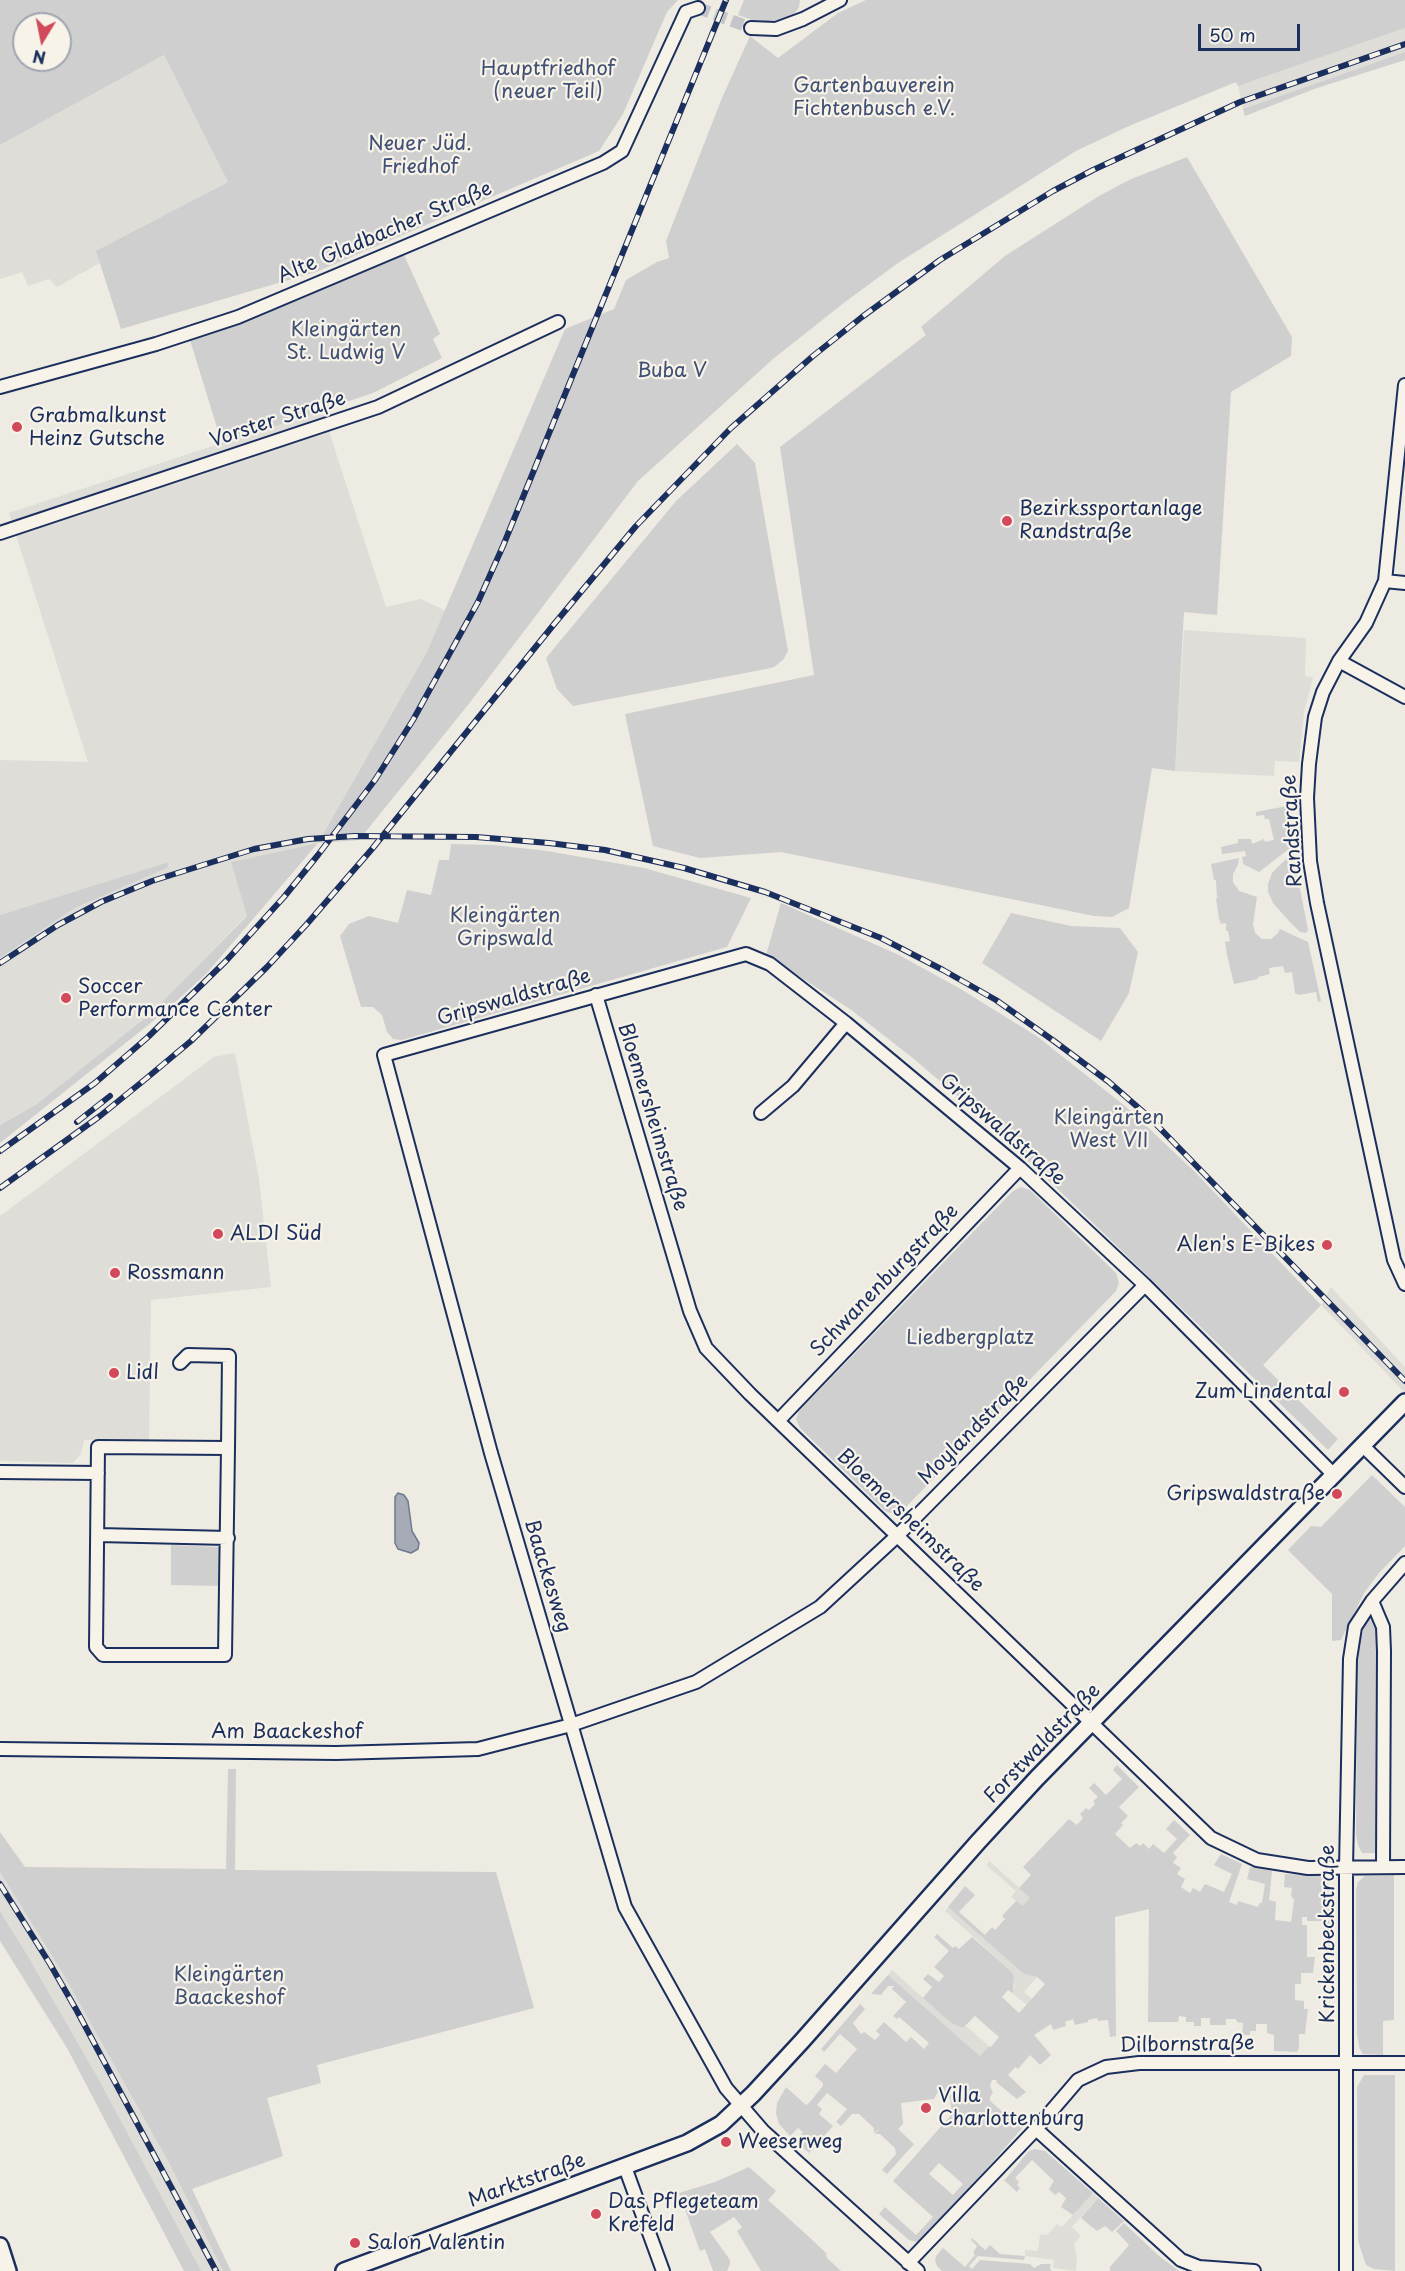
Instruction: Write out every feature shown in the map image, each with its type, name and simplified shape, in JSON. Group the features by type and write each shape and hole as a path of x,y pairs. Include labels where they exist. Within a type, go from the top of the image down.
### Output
{"street":[{"path":"751,28 776,29 840,0"},
{"name":"Alte Gladbacher Straße","path":"0,387 156,344 228,321 603,164 622,151 687,12 698,8"},
{"name":"Vorster Straße","path":"0,533 378,407 558,322"},
{"name":"Randstraße","path":"1405,385 1400,485 1385,581 1366,623 1339,661 1323,692 1315,717 1308,764 1307,798 1310,861 1317,903 1394,1260 1405,1284"},
{"path":"1385,581 1405,583"},
{"path":"1339,661 1405,697"},
{"name":"Gripswaldstraße","path":"384,1055 746,954 770,964 846,1023 1020,1168 1145,1285 1333,1474"},
{"name":"Bloemersheimstraße","path":"596,995 690,1311 706,1348 750,1394 1090,1724 1211,1838 1257,1860 1308,1868 1405,1867"},
{"path":"761,1113 793,1086 846,1023"},
{"name":"Baackesweg","path":"384,1055 485,1433 625,1907 726,2088 741,2105"},
{"name":"Schwanenburgstraße","path":"778,1420 1020,1168"},
{"name":"Moylandstraße","path":"571,1725 696,1682 820,1607 897,1536 1145,1285"},
{"path":"180,1363 189,1356 230,1356 225,1654 103,1655 96,1647 98,1447 228,1448"},
{"name":"Forstwaldstraße","path":"721,2124 802,2041 978,1842 1090,1724 1405,1402"},
{"path":"1362,1446 1405,1487"},
{"path":"0,1472 98,1473"},
{"path":"98,1535 228,1538"},
{"name":"Krickenbeckstraße","path":"1346,2271 1346,1868 1350,1659 1355,1627 1372,1601 1405,1563"},
{"path":"1372,1601 1383,1627 1384,1651 1383,1867"},
{"name":"Am Baackeshof","path":"0,1749 394,1753 478,1749 571,1725"},
{"name":"Dilbornstraße","path":"913,2267 1078,2080 1106,2067 1139,2063 1405,2063"},
{"path":"741,2105 763,2130 913,2267"},
{"name":"Marktstraße","path":"344,2271 364,2267 687,2143 721,2124"},
{"path":"1036,2129 1181,2260 1198,2267 1254,2271"},
{"path":"625,2167 663,2271"},
{"path":"0,2246 8,2271"}],"shaded area":[{"path":"1405,28 1405,52 1243,109 1238,86"},
{"path":"164,55 228,182 97,251 100,263 57,287 49,279 28,286 22,272 0,279 0,145"},
{"path":"322,410 386,607 421,599 446,611 427,652 318,843 231,862 247,915 150,1014 37,1104 0,1125 0,958 75,908 166,868 168,863 0,915 0,760 88,762 9,513"},
{"path":"1184,630 1306,638 1305,676 1313,677 1304,713 1299,762 1275,761 1274,776 1175,771"},
{"path":"235,1053 259,1179 271,1287 151,1300 149,1440 84,1440 81,1454 73,1463 0,1461 0,1216 214,1057"},
{"path":"1331,1287 1405,1367 1405,1393 1321,1305"},
{"path":"398,1493 404,1495 408,1501 412,1531 419,1543 418,1549 411,1553 398,1549 395,1543 395,1497"},
{"path":"989,1861 1031,1898 1023,1907 1011,1897 1016,1891 987,1866"},
{"path":"0,1872 62,1972 169,2163 223,2271 200,2271 98,2078 0,1911"},
{"path":"948,1907 1037,1977 1024,1992 1032,1999 1027,2005 1012,1993 1015,1986 1011,1971 945,1911"},
{"path":"892,1970 951,2023 966,2026 989,2046 980,2056 888,1975"},
{"path":"1093,2193 1098,2198 1072,2227 1081,2236 1074,2244 1077,2258 1076,2271 1053,2268 1054,2260 1025,2256 1025,2250 1038,2251 1040,2234 1047,2235 1057,2224 1062,2227"}],"green space":[{"name":"Hauptfriedhof (neuer Teil)","path":"0,0 678,0 667,12 623,114 599,151 316,272 121,329 96,251 228,182 164,55 0,145"},
{"path":"744,0 800,0 799,7 793,16 768,21 752,20 738,15"},
{"path":"866,0 1405,0 1405,28 1238,86 1236,82 1129,126 1076,151 898,263 845,302 773,359 638,481 468,705 359,840 318,843 427,652 565,329 614,309 626,280 657,262 669,258 666,241 722,98 750,36 778,58 838,13"},
{"path":"1405,52 1405,60 1314,89 1245,116 1243,109"},
{"name":"Bezirkssportanlage Randstraße","path":"1187,157 1292,337 1291,356 1231,392 1217,615 1184,612 1175,771 1152,768 1129,908 1112,917 1094,916 781,852 700,858 653,846 625,714 814,675 780,447 926,335 921,327 1005,256 1099,196 1129,180"},
{"name":"Kleingärten St. Ludwig V","path":"403,253 440,334 433,339 442,358 373,393 222,444 190,340 278,308"},
{"path":"737,444 755,463 788,651 783,660 774,667 766,669 573,706 557,689 546,658 676,501"},
{"path":"1287,806 1294,845 1259,872 1243,864 1242,857 1246,856 1245,851 1222,854 1221,847 1238,843 1238,839 1251,839 1252,844 1264,839 1265,842 1274,840 1269,819 1265,819 1264,815 1256,816 1256,812"},
{"path":"318,843 206,974 162,1014 0,1143 0,1125 37,1104 150,1014 247,916 231,862"},
{"name":"Kleingärten Gripswald","path":"451,844 494,845 547,851 644,868 751,898 727,947 402,1040 393,1039 387,1032 382,1015 373,1007 361,1007 340,936 349,924 369,916 398,923 407,890 431,895 439,860 449,860"},
{"path":"1293,852 1308,930 1306,933 1300,932 1289,921 1273,903 1268,892 1272,873"},
{"path":"1239,858 1233,874 1233,882 1239,891 1257,897 1253,924 1255,933 1262,939 1271,939 1280,929 1308,942 1321,1001 1318,1002 1316,992 1298,995 1295,993 1292,972 1285,973 1283,966 1269,968 1270,974 1258,977 1258,979 1234,984 1225,942 1230,941 1226,923 1221,924 1219,919 1216,898 1220,897 1217,897 1216,880 1214,880 1211,864"},
{"path":"169,862 167,868 75,908 0,958 0,915"},
{"name":"Kleingärten West VII","path":"781,903 899,955 959,988 1038,1037 1125,1106 1195,1172 1321,1305 1263,1365 1338,1439 1328,1450 976,1112 850,1009 766,955"},
{"path":"1011,913 1071,926 1120,928 1138,952 1129,993 1101,1041 982,963"},
{"name":"Liedbergplatz","path":"1021,1187 1030,1190 1116,1273 1119,1283 1116,1291 902,1511 893,1514 885,1511 800,1428 796,1419 799,1411 1013,1191"},
{"path":"1372,1475 1405,1507 1405,1546 1379,1573 1364,1593 1341,1640 1332,1641 1332,1594 1288,1550 1311,1526 1321,1527"},
{"path":"171,1545 219,1547 220,1586 171,1585"},
{"path":"1371,1616 1377,1623 1377,1853 1362,1853 1356,1834 1357,1656 1360,1639 1367,1620"},
{"path":"1117,1765 1139,1787 1119,1807 1128,1816 1115,1834 1130,1848 1136,1843 1140,1846 1143,1843 1149,1849 1153,1844 1164,1853 1177,1839 1166,1829 1174,1820 1190,1835 1173,1853 1177,1857 1173,1863 1181,1868 1177,1874 1185,1879 1181,1887 1190,1893 1193,1888 1200,1892 1205,1884 1224,1892 1232,1874 1214,1865 1221,1854 1242,1864 1229,1902 1237,1905 1238,1901 1258,1907 1262,1903 1265,1884 1247,1879 1251,1867 1272,1871 1269,1900 1276,1902 1275,1920 1291,1922 1294,1900 1291,1896 1292,1888 1284,1887 1285,1874 1321,1876 1333,1889 1333,1950 1328,1950 1328,1938 1323,1938 1323,1921 1307,1921 1307,1917 1302,1917 1302,1925 1307,1925 1307,1957 1315,1957 1313,1973 1301,1973 1301,1984 1295,1984 1295,2000 1304,2001 1304,2009 1308,2009 1305,2034 1299,2034 1299,2048 1297,2052 1274,2051 1274,2035 1267,2033 1267,2024 1256,2024 1256,2031 1250,2031 1250,2035 1242,2035 1243,2023 1237,2022 1236,2019 1226,2019 1226,2025 1210,2025 1210,2018 1201,2018 1201,2026 1194,2026 1194,2022 1186,2022 1186,2017 1179,2016 1178,2022 1148,2022 1149,1909 1115,1917 1116,2036 1110,2037 1108,2020 1098,2021 1097,2018 1075,2025 1073,2019 1065,2022 1066,2026 1053,2030 1051,2024 1034,2035 1051,2055 1040,2065 1030,2055 1018,2069 1015,2067 1008,2075 1026,2092 1017,2099 996,2080 992,2080 990,2086 993,2093 990,2101 1012,2120 1015,2118 1024,2126 926,2238 916,2242 909,2240 879,2214 885,2207 916,2235 933,2217 893,2181 952,2114 950,2098 947,2099 945,2093 937,2093 934,2099 901,2103 903,2124 898,2129 914,2144 887,2174 882,2170 896,2154 895,2148 880,2134 875,2134 880,2128 874,2133 874,2128 859,2114 852,2114 841,2126 836,2122 847,2109 827,2093 817,2105 822,2109 819,2114 833,2126 809,2153 796,2141 803,2132 798,2128 790,2136 779,2124 776,2113 777,2103 786,2087 806,2105 809,2103 823,2086 823,2083 815,2076 825,2064 836,2073 857,2049 840,2034 824,2052 821,2049 860,2004 865,2009 853,2023 861,2034 864,2032 875,2040 880,2035 876,2031 884,2022 906,2042 911,2037 924,2049 929,2043 899,2017 897,2019 893,2016 906,2002 892,1989 894,1986 888,1986 881,1995 871,1994 888,1975 980,2056 989,2046 991,2047 999,2037 975,2016 964,2027 961,2027 951,2023 923,1998 932,1987 923,1979 928,1974 939,1982 944,1976 934,1967 949,1951 934,1937 937,1934 953,1948 955,1946 959,1949 972,1937 1011,1971 1014,1977 1013,1992 1008,1990 1002,1997 1019,2013 1045,1984 1037,1977 1023,1973 948,1907 965,1886 975,1895 959,1912 985,1935 992,1927 995,1930 1005,1919 1002,1916 1016,1901 1023,1906 1030,1898 1019,1888 1031,1875 1023,1867 1069,1819 1077,1825 1083,1818 1080,1814 1095,1804 1093,1801 1098,1797 1089,1788 1094,1783 1106,1795 1122,1779 1113,1770","holes":["939,2163 963,2184 953,2195 929,2174"]},
{"name":"Kleingärten Baackeshof","path":"228,1769 236,1769 235,1870 496,1872 534,2008 317,2065 321,2083 267,2098 283,2156 192,2189 231,2271 223,2271 169,2163 62,1972 0,1872 0,1832 25,1867 226,1869"},
{"path":"1394,1875 1394,2020 1383,2021 1383,2055 1363,2054 1359,2047 1357,2034 1356,1890 1358,1882 1365,1876"},
{"path":"0,1911 98,2078 201,2271 184,2271 67,2048 0,1941"},
{"path":"1364,2075 1395,2075 1395,2271 1374,2269 1366,2265 1358,2241 1357,2087"},
{"path":"1035,2149 1045,2151 1093,2193 1073,2215 1061,2207 1066,2198 1059,2192 1055,2195 1049,2189 1054,2181 1032,2160 1015,2178 1020,2188 1017,2192 1005,2181 1003,2182 1029,2151"},
{"path":"749,2167 776,2191 768,2200 826,2253 827,2258 841,2271 761,2271 737,2231 742,2227 734,2217 710,2232 730,2260 727,2271 713,2271 705,2249 700,2251 679,2193 715,2182"},
{"path":"1098,2198 1124,2221 1112,2232 1105,2226 1097,2231 1081,2218"},
{"path":"1124,2223 1159,2256 1179,2271 1110,2271 1110,2267 1129,2245 1116,2231"},
{"path":"972,2238 985,2250 990,2245 1000,2254 1025,2256 1024,2260 978,2256 969,2266 972,2269 980,2260 1030,2264 1034,2268 1041,2264 1051,2264 1052,2271 942,2271 937,2266 936,2256 943,2248 965,2267 975,2255 973,2253 977,2246 971,2240"}],"tunnel":[{"path":"698,8 751,28"}],"railway":[{"path":"0,1151 95,1083 148,1037 226,961 284,897 318,855 375,780 413,720 478,602 503,546 726,0"},
{"path":"0,1188 100,1116 148,1077 191,1041 267,967 372,849 636,526 731,428 813,356 940,260 1053,191 1240,102 1405,44"},
{"path":"0,963 58,925 101,902 152,881 254,849 308,839 355,836 476,837 549,843 605,850 684,868 765,892 881,938 943,970 996,1000 1109,1082 1149,1117 1405,1381"},
{"path":"77,1122 110,1096"},
{"path":"0,1884 77,2011 216,2271"}],"place":[{"name":"Grabmalkunst Heinz Gutsche","path":"17,427"},
{"name":"Bezirkssportanlage Randstraße","path":"1007,521"},
{"name":"Soccer Performance Center","path":"66,998"},
{"name":"ALDI Süd","path":"218,1234"},
{"name":"Alen's E-Bikes","path":"1327,1245"},
{"name":"Rossmann","path":"115,1273"},
{"name":"Lidl","path":"114,1373"},
{"name":"Zum Lindental","path":"1344,1392"},
{"name":"Gripswaldstraße","path":"1337,1494"},
{"name":"Villa Charlottenburg","path":"926,2108"},
{"name":"Weeserweg","path":"726,2142"},
{"name":"Das Pflegeteam Krefeld","path":"596,2214"},
{"name":"Salon Valentin","path":"355,2243"}],"park label":[{"name":"Gartenbauverein Fichtenbusch e.V.","path":"874,98"},
{"name":"Neuer Jüd. Friedhof","path":"420,156"},
{"name":"Buba V","path":"672,371"}]}
